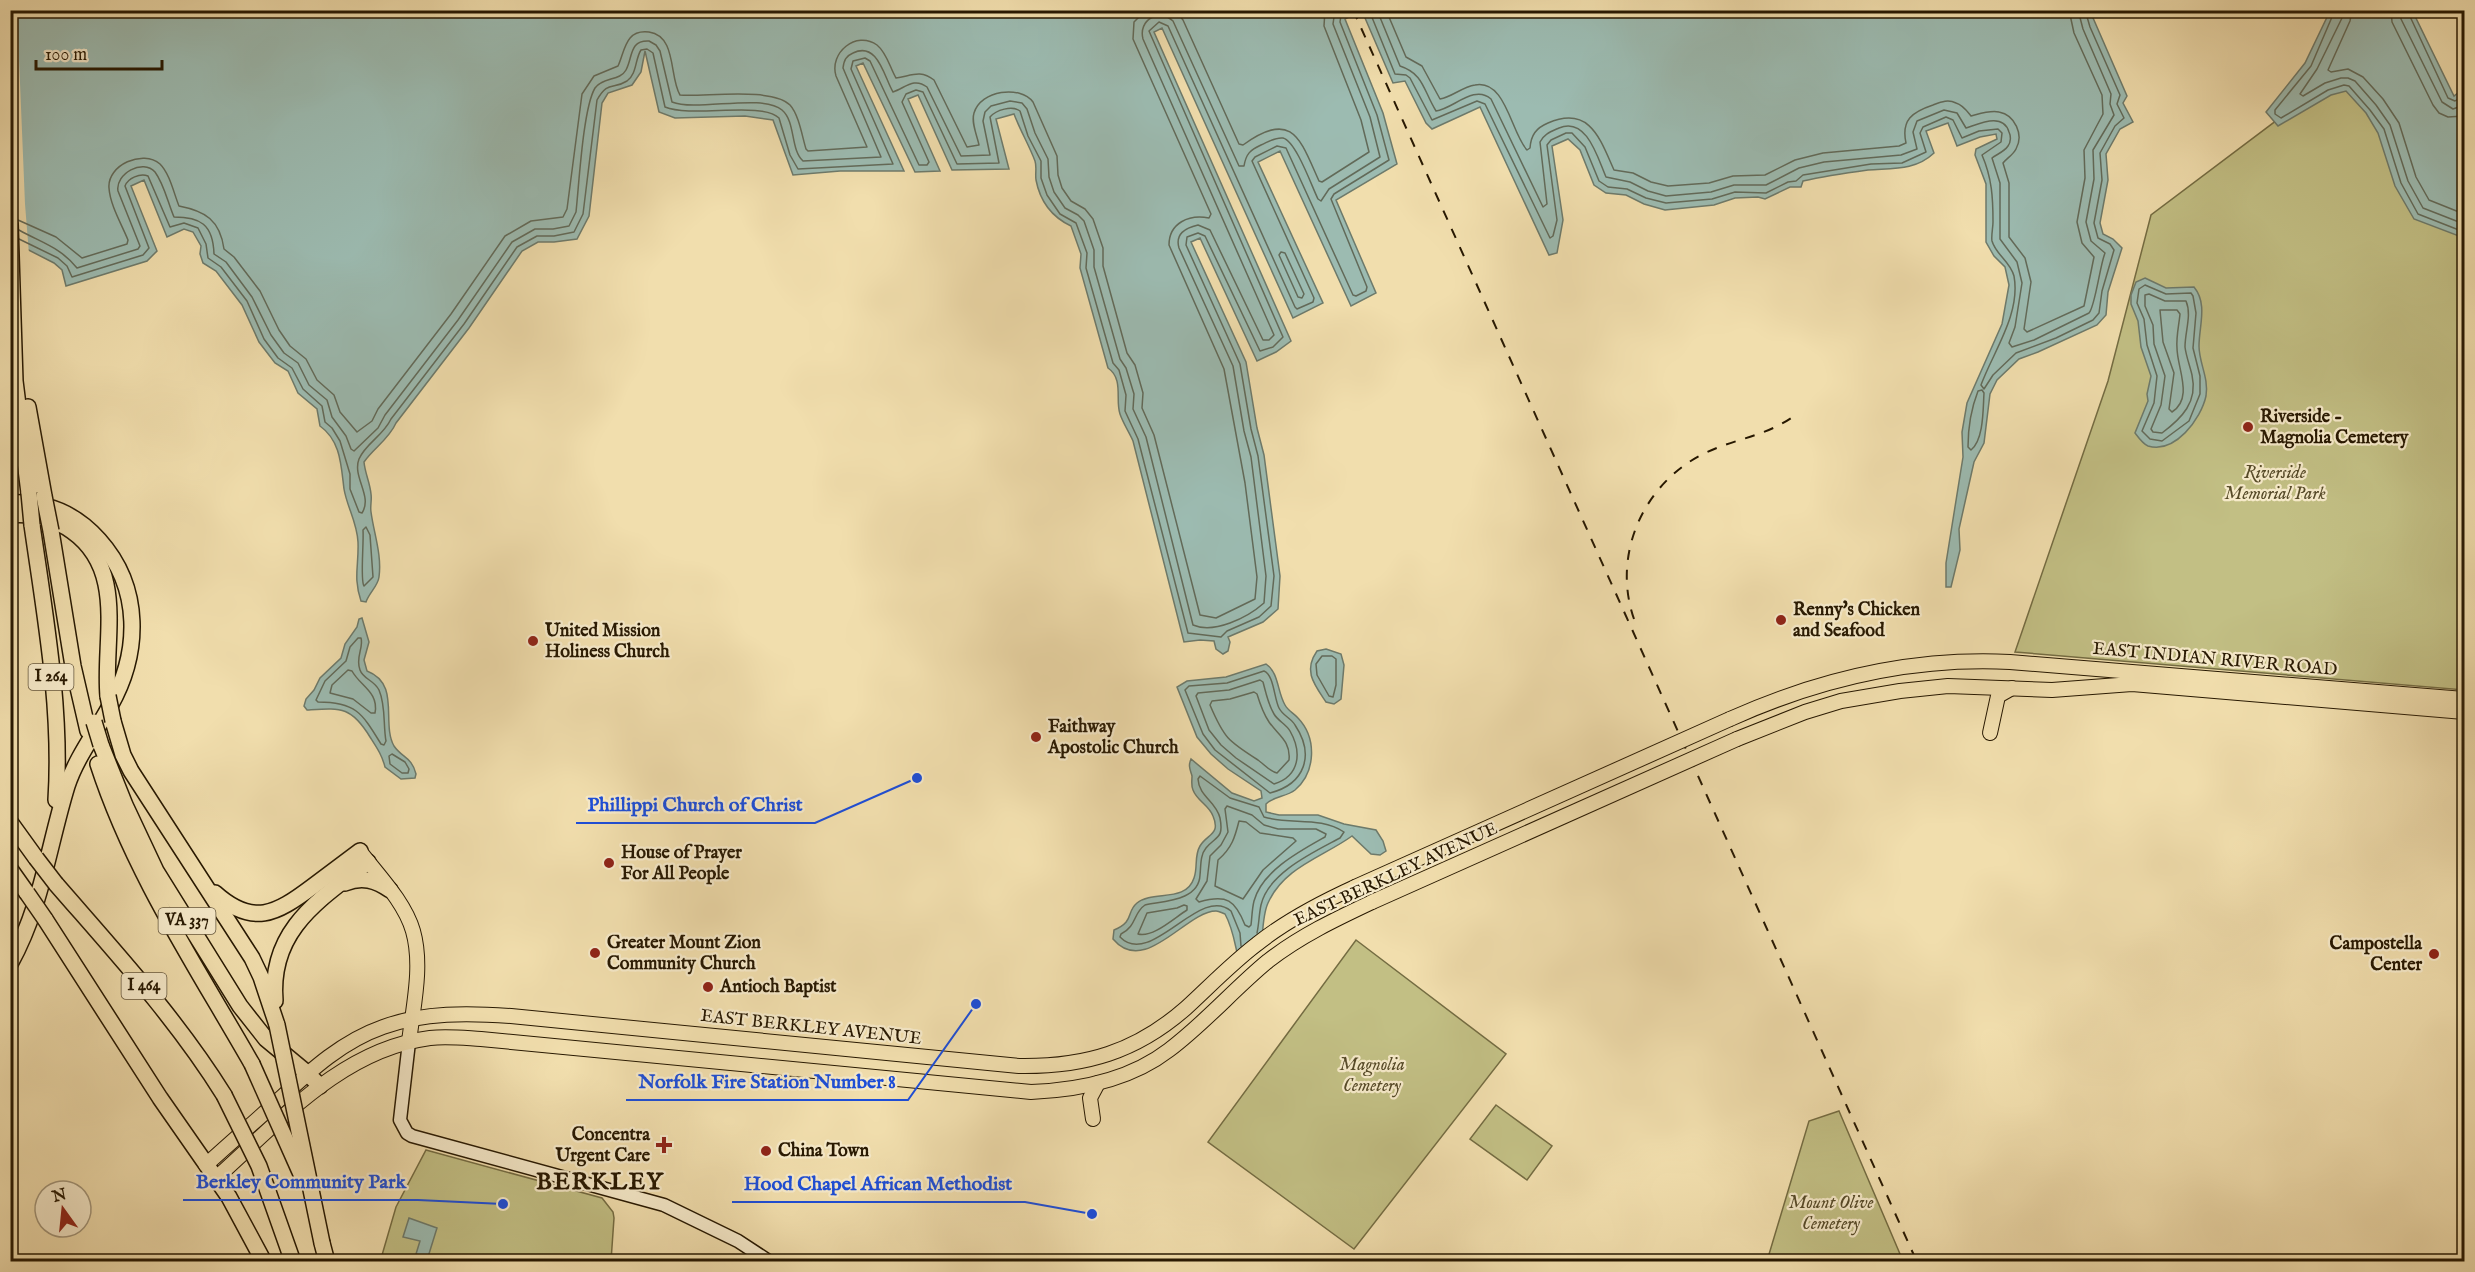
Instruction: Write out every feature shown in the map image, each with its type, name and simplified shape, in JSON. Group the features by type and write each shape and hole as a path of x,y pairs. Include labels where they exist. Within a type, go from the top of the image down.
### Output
{"highway":[{"name":"I 264","path":"10,224 15,381 55,709 59,767 54,830 48,865 37,902 10,964"},
{"name":"VA 337","path":"15,337 25,380 30,421 70,639 80,664 91,726 98,750 156,871 227,986 266,1039 307,1073"},
{"path":"10,503 30,503 50,507 71,516 87,528 106,549 118,568 128,594 132,613 132,650 125,675 70,778 54,830"},
{"path":"10,515 39,516 66,527 84,542 100,563 110,605 108,696 123,756 252,958 261,977 277,1025 322,1243"},
{"path":"98,750 117,817 138,864 252,1064 294,1155 327,1262"},
{"name":"I 464","path":"14,835 171,1019 224,1095 259,1166 293,1262"},
{"path":"202,882 237,910 248,914 272,912 291,903 364,856"},
{"path":"277,1025 275,979 282,948 307,910 334,888 364,856"},
{"path":"10,869 25,898 216,1178 264,1262"},
{"path":"334,888 362,879 376,882 394,896"},
{"path":"10,887 25,898"},
{"path":"307,1073 320,1086"}],"main road":[{"name":"EAST INDIAN RIVER ROAD","path":"1961,661 2021,663 2464,699"},
{"name":"EAST BERKLEY AVENUE","path":"206,1165 307,1073 361,1036 412,1019 485,1014 1019,1066 1055,1066 1099,1058 1139,1041 1174,1018 1275,930 1324,901 1783,696 1823,683 1886,668 1961,661"},
{"name":"EAST INDIAN RIVER ROAD","path":"1977,686 2063,689 2132,684 2464,712"},
{"name":"EAST BERKLEY AVENUE","path":"216,1178 320,1086 360,1060 409,1042 447,1037 1031,1092 1069,1090 1098,1083 1132,1072 1164,1054 1269,961 1330,922 1737,739 1805,712 1842,701 1900,691 1977,686"},
{"path":"1990,733 1998,696 2012,688"},
{"path":"364,856 408,919 416,947 417,975 400,1120 402,1126 412,1136 664,1204 685,1213 770,1262"},
{"path":"1093,1119 1090,1098 1098,1083"}],"green space":[{"name":"Riverside Memorial Park","path":"2378,44 2464,164 2464,690 2015,652 2108,381 2151,215"},
{"name":"Magnolia Cemetery","path":"1356,940 1506,1054 1354,1249 1208,1142"},
{"path":"1496,1105 1552,1146 1527,1180 1470,1139"},
{"name":"Mount Olive Cemetery","path":"1839,1111 1903,1261 1767,1261 1809,1121"},
{"path":"426,1150 602,1198 613,1212 614,1218 611,1261 380,1262 396,1207"}],"water":[{"path":"11,11 1360,11 1345,19 1383,113 1397,164 1336,200 1376,293 1351,306 1280,151 1258,162 1323,303 1293,318 1162,28 1154,32 1291,341 1276,352 1257,361 1200,238 1191,242 1246,362 1264,455 1280,576 1278,609 1263,622 1228,637 1230,642 1228,651 1223,654 1216,649 1214,641 1184,642 1133,441 1120,414 1118,384 1108,368 1080,268 1081,254 1071,226 1053,213 1040,195 1035,161 1014,114 996,119 1009,169 952,170 918,95 908,99 940,171 915,172 863,63 856,66 904,171 840,171 793,175 773,120 745,116 675,118 659,112 645,51 641,72 632,85 608,93 602,103 589,216 577,239 538,242 522,251 469,328 389,434 364,462 371,496 371,512 380,569 378,580 366,602 361,601 357,578 356,528 345,496 339,454 332,439 320,426 317,409 298,393 288,371 275,363 259,342 242,305 216,271 203,263 200,254 201,246 193,232 184,229 167,237 144,180 131,186 157,251 147,261 66,286 62,270 54,263 11,241"},
{"path":"1362,11 2090,11 2127,96 2123,103 2133,122 2120,129 2106,154 2108,180 2100,223 2103,234 2113,239 2122,248 2108,292 2106,315 2097,325 2019,359 1997,380 1990,394 1984,443 1974,462 1959,529 1960,550 1951,587 1946,587 1946,563 1963,457 1962,432 1967,403 2002,324 2009,285 2005,267 1994,256 1986,242 1986,184 1975,155 1976,149 1997,139 1996,134 1980,137 1957,146 1948,123 1926,131 1934,153 1911,166 1860,171 1803,181 1801,187 1790,187 1765,199 1735,198 1714,205 1665,210 1644,204 1626,195 1606,193 1594,185 1580,150 1568,139 1552,146 1563,220 1557,253 1549,255 1480,107 1432,129 1426,123 1405,81 1393,83"},
{"path":"2330,11 2415,11 2413,12 2454,96 2464,88 2464,238 2414,219 2395,186 2378,133 2366,113 2346,91 2331,95 2278,126 2266,112 2305,63"},
{"path":"2145,278 2166,288 2194,287 2202,308 2199,346 2207,389 2206,396 2199,415 2185,433 2168,445 2158,447 2146,445 2135,433 2148,401 2147,394 2151,376 2141,347 2138,321 2131,304 2131,295 2136,282"},
{"path":"362,618 369,642 364,660 367,671 384,685 394,746 412,764 416,774 415,778 401,779 385,767 370,737 351,714 337,709 307,710 304,706 320,678 341,658 345,644 357,627 359,619"},
{"path":"1326,649 1341,654 1344,665 1341,699 1334,704 1326,702 1314,683 1311,671 1313,658 1317,651"},
{"path":"1266,664 1276,677 1286,707 1304,726 1312,755 1302,783 1295,790 1269,801 1266,804 1266,812 1279,815 1318,815 1344,824 1376,830 1386,851 1380,855 1371,854 1352,836 1294,872 1284,880 1268,903 1261,950 1240,965 1228,920 1225,914 1217,911 1204,914 1152,947 1138,951 1125,949 1113,939 1114,930 1128,920 1137,903 1144,899 1184,891 1190,886 1195,874 1198,850 1214,831 1215,822 1211,812 1192,788 1189,766 1191,759 1232,793 1254,801 1262,798 1261,791 1228,769 1197,737 1177,687 1187,681 1226,677"},
{"path":"409,1218 437,1228 428,1257 416,1254 420,1241 403,1237"}],"pier":[{"path":"17,10 29,254 10,244 10,11"}],"railway":[{"path":"1353,10 1917,1262"},
{"path":"1634,619 1628,595 1627,571 1630,548 1637,525 1648,504 1680,468 1701,455 1772,429 1794,416"}],"place":[{"name":"Riverside - Magnolia Cemetery","path":"2248,427"},
{"name":"Renny's Chicken and Seafood","path":"1781,620"},
{"name":"United Mission Holiness Church","path":"533,641"},
{"name":"Faithway Apostolic Church","path":"1036,737"},
{"name":"Phillippi Church of Christ","path":"917,778"},
{"name":"House of Prayer For All People","path":"609,863"},
{"name":"Greater Mount Zion Community Church","path":"595,953"},
{"name":"Campostella Center","path":"2434,954"},
{"name":"Antioch Baptist","path":"708,987"},
{"name":"Norfolk Fire Station Number 8","path":"976,1004"},
{"name":"Concentra Urgent Care","path":"664,1145"},
{"name":"China Town","path":"766,1151"},
{"name":"Berkley Community Park","path":"503,1204"},
{"name":"Hood Chapel African Methodist","path":"1092,1214"}],"district":[{"name":"BERKLEY","path":"600,1182"}]}
